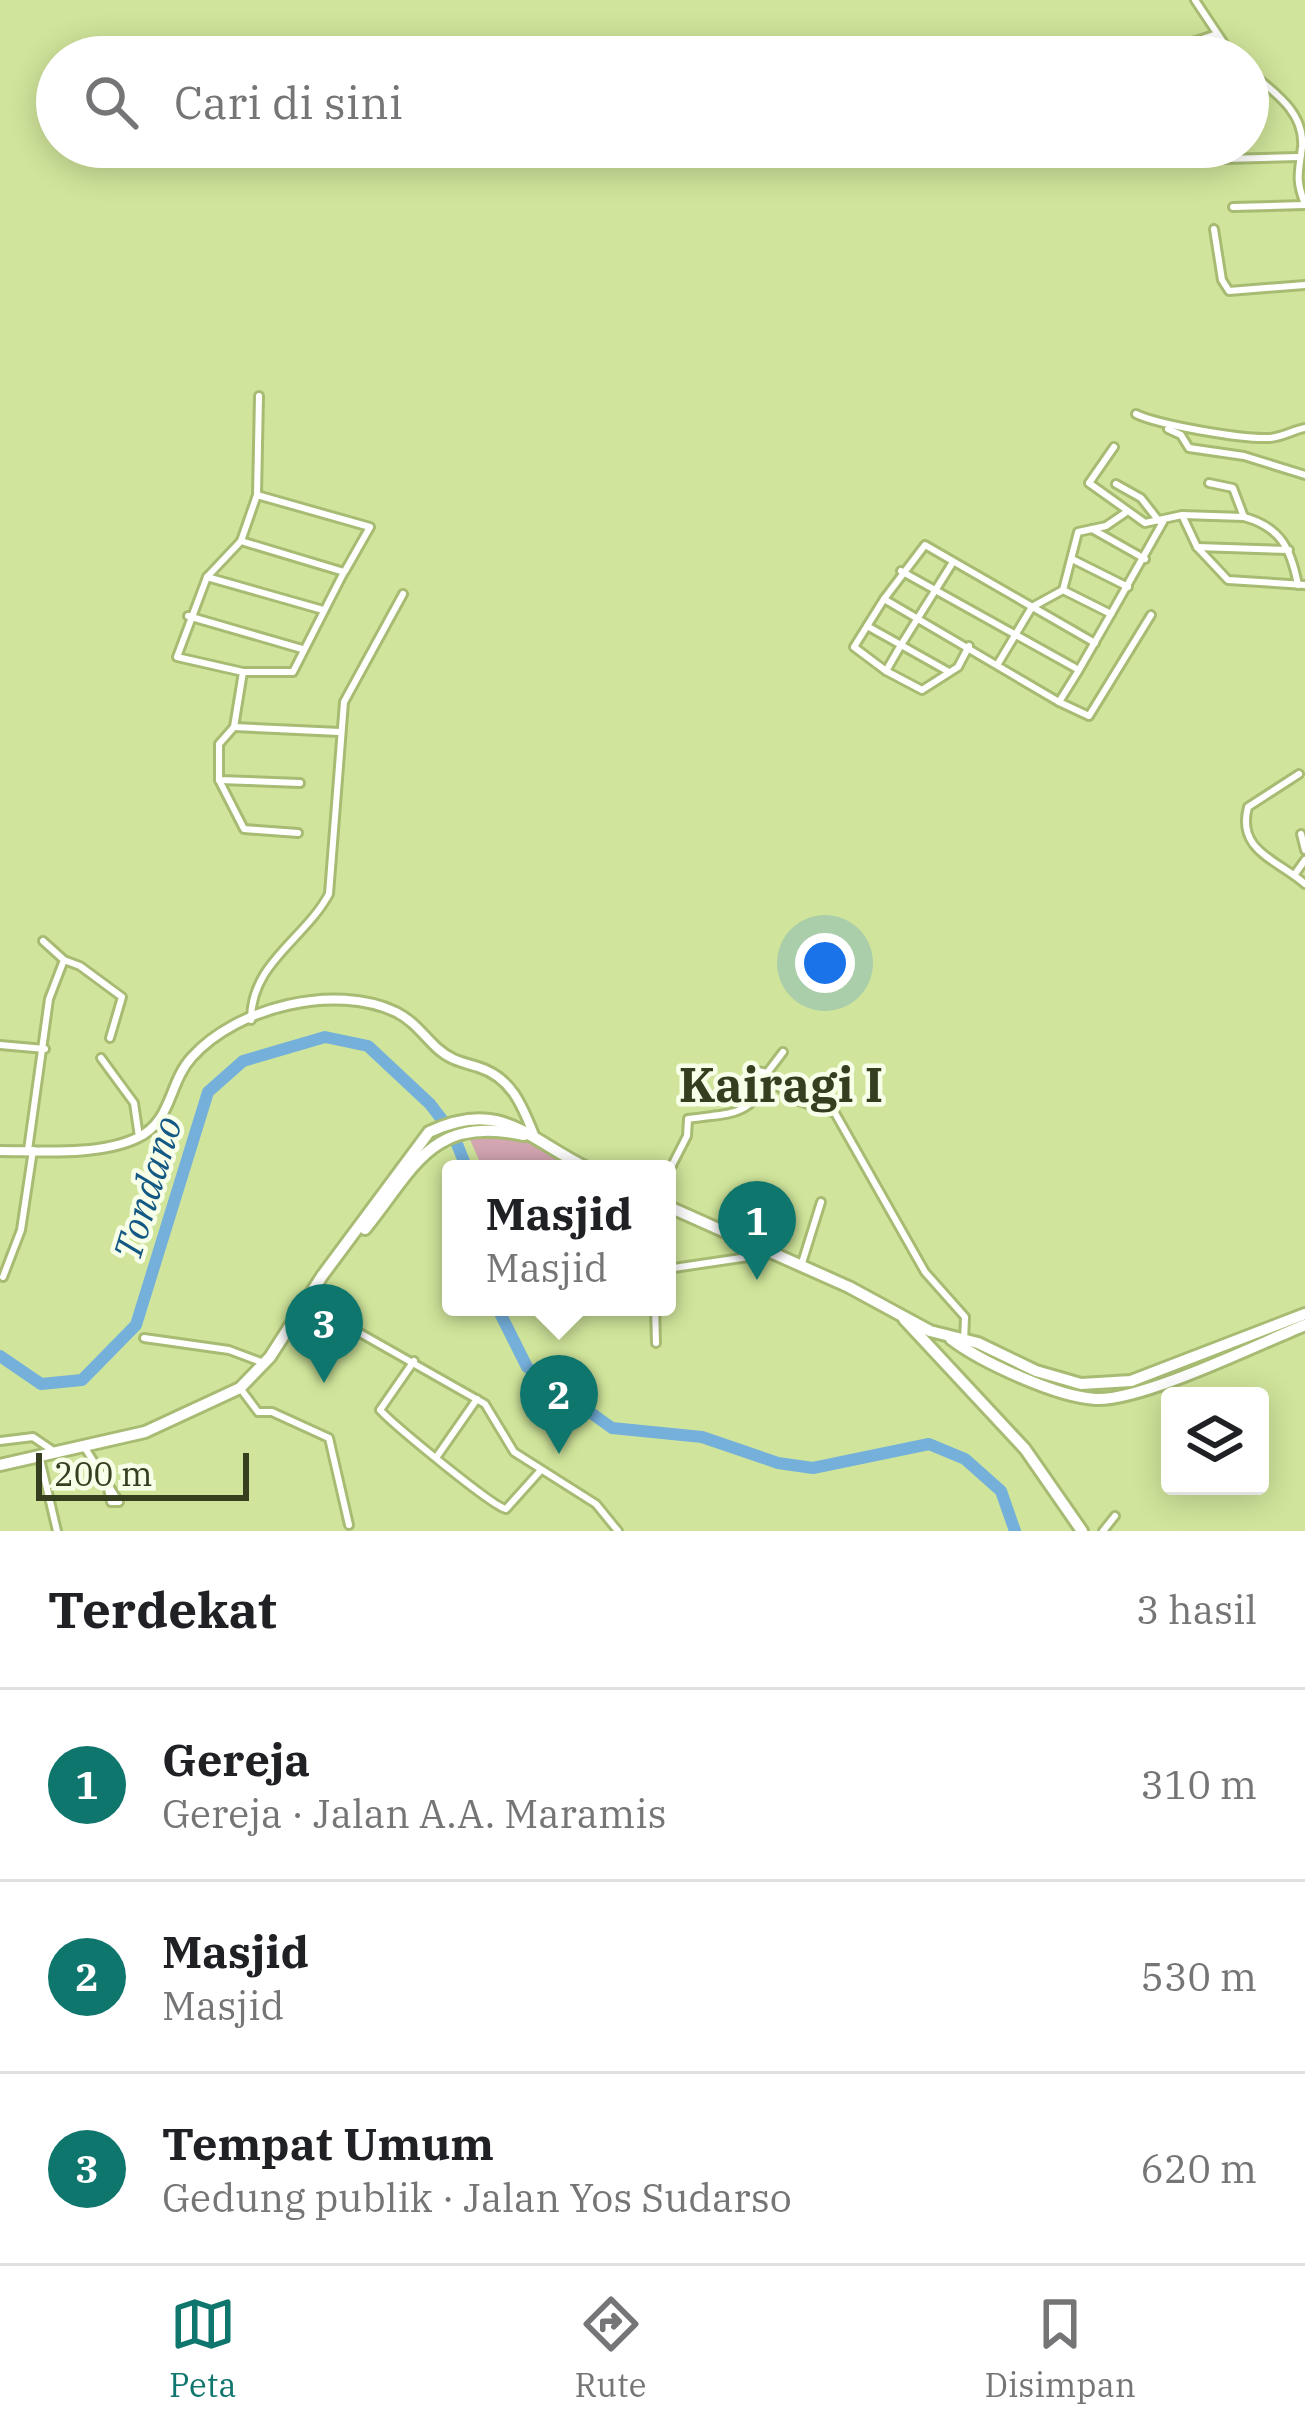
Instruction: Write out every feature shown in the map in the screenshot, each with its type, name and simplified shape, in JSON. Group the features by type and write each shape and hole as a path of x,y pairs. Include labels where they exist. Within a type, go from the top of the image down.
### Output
{"highway":[{"path":"0,1465 167,1424 240,1388 264,1364 430,1138 488,1125 532,1139 568,1160"},
{"path":"676,1210 958,1342 1094,1399 1135,1391 1305,1314"},
{"path":"902,1316 938,1362 1025,1449 1082,1531"},
{"path":"1187,1366 1305,1324"},
{"path":"938,1362 958,1342"}],"main road":[{"path":"0,1151 107,1146 139,1137 156,1127 194,1054 225,1030 326,999 378,1005 411,1022 448,1057 496,1074 511,1088 532,1139"}],"street":[{"path":"1195,0 1214,34 1208,36"},
{"path":"1233,207 1305,204 1295,177 1302,137 1294,112 1269,89"},
{"path":"1269,158 1300,158"},
{"path":"1214,229 1222,280 1229,291 1305,284"},
{"path":"257,495 370,527 289,675 243,672 177,657 188,616 206,577 241,541 257,495 259,396"},
{"path":"1136,414 1180,435 1189,448 1244,456 1305,475"},
{"path":"1164,426 1182,423 1268,438 1305,428"},
{"path":"1114,447 1089,482 1125,512 1145,523 1182,515 1244,517 1271,526 1289,550 1301,585 1228,580 1197,547 1182,515"},
{"path":"1208,483 1233,488 1244,517"},
{"path":"1117,484 1141,498 1162,520"},
{"path":"999,662 1031,607 1063,590 1075,536 1125,512"},
{"path":"1059,702 1162,520"},
{"path":"1092,529 1144,559"},
{"path":"241,541 344,572"},
{"path":"969,646 949,673 918,690 855,652 901,571 923,545 1095,643"},
{"path":"1197,547 1289,550"},
{"path":"1072,559 1128,587"},
{"path":"886,671 953,562"},
{"path":"901,571 1079,670"},
{"path":"206,577 323,610"},
{"path":"1063,590 1111,614"},
{"path":"251,1020 265,969 317,917 329,894 344,702 403,593"},
{"path":"884,599 1089,716 1151,615"},
{"path":"188,616 302,649"},
{"path":"867,626 949,673"},
{"path":"243,672 234,727 219,744 219,780 244,829 298,833"},
{"path":"234,727 340,732"},
{"path":"1303,774 1248,807 1244,820 1253,848 1305,884"},
{"path":"219,780 300,783"},
{"path":"1301,834 1305,850"},
{"path":"1294,874 1305,860"},
{"path":"43,941 122,997 110,1038"},
{"path":"4,1277 21,1230 50,999 64,960"},
{"path":"0,1046 45,1049"},
{"path":"767,1073 783,1052"},
{"path":"101,1058 134,1103 139,1137"},
{"path":"750,1069 767,1073 772,1082 843,1122 925,1272 965,1317 958,1342"},
{"path":"675,1160 687,1136 688,1119 746,1109 758,1103 772,1082"},
{"path":"801,1266 820,1202"},
{"path":"676,1268 768,1254"},
{"path":"310,1299 477,1399 496,1418 514,1452 596,1504 618,1531"},
{"path":"655,1316 656,1343"},
{"path":"317,1353 355,1327"},
{"path":"144,1338 229,1350 264,1364"},
{"path":"414,1361 380,1410 438,1455 467,1488 500,1509 518,1500 541,1471"},
{"path":"240,1388 258,1412 272,1412 328,1438 349,1525"},
{"path":"438,1455 477,1399"},
{"path":"0,1441 33,1437 54,1452"},
{"path":"84,1446 107,1484"},
{"path":"39,1456 57,1531"},
{"path":"1103,1531 1115,1516"}],"shaded area":[{"path":"509,1134 569,1160 479,1160 468,1135"}],"waterway":[{"name":"Tondano","path":"0,1356 41,1384 82,1380 136,1325 208,1092 243,1061 325,1037 368,1046 430,1104 453,1134 463,1160"},
{"name":"Tondano","path":"502,1316 527,1367 612,1428 702,1437 778,1463 813,1468 929,1444 965,1459 1001,1491 1015,1531"}],"place":[{"name":"Gereja","path":"757,1280"},
{"name":"Tempat Umum","path":"324,1383"},
{"name":"Masjid","path":"559,1454"}],"district":[{"name":"Kairagi I","path":"781,1084"}]}
